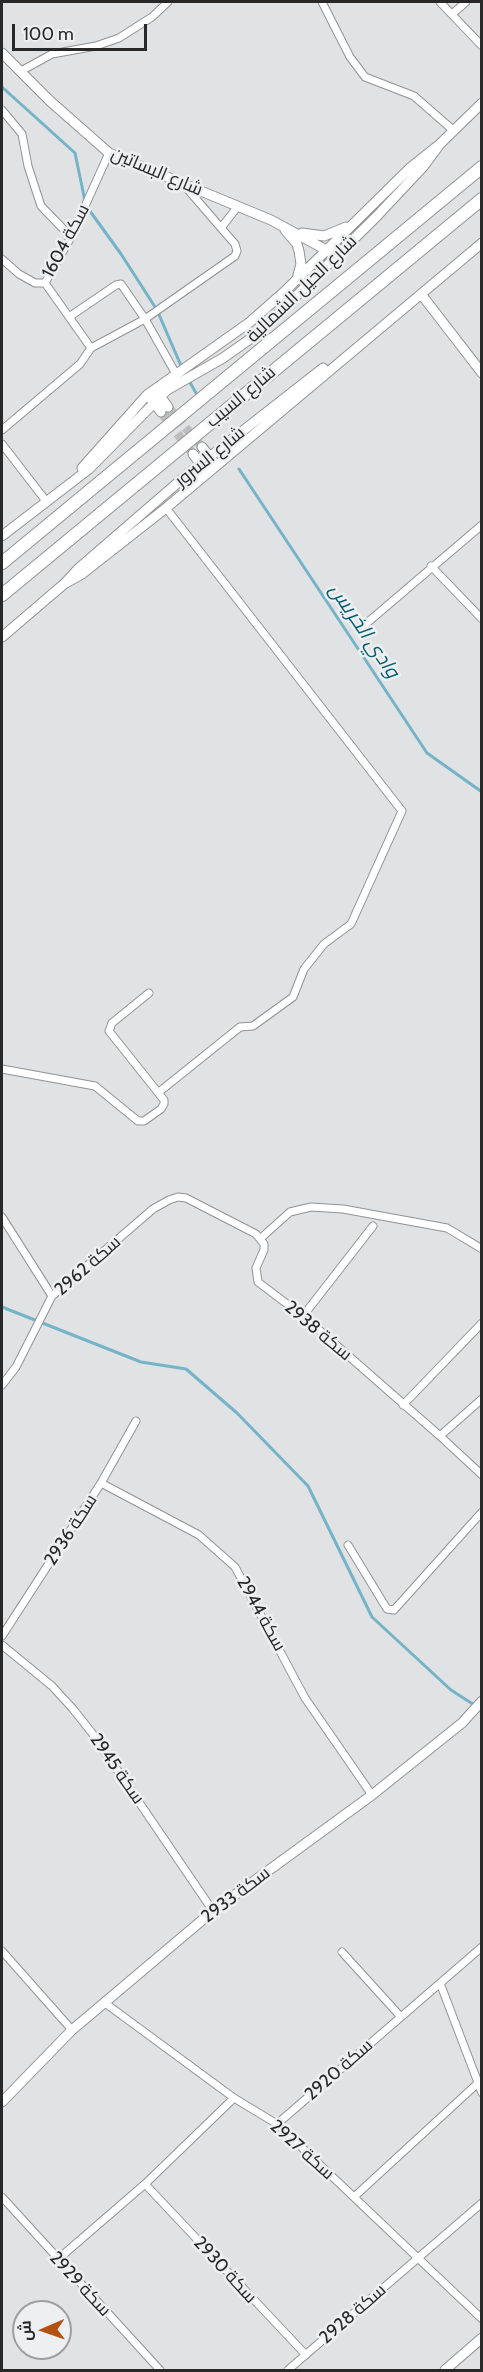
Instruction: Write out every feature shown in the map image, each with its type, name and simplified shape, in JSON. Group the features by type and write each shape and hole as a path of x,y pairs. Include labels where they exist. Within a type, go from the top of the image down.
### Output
{"highway":[{"name":"شارع السيب","path":"2,563 482,167"},
{"name":"شارع السيب","path":"2,595 482,199"},
{"path":"427,244 482,206"}],"street":[{"path":"21,71 52,54 96,46 119,38 152,17 168,2"},
{"path":"322,2 350,57 365,77 414,96 454,131"},
{"path":"440,2 482,46"},
{"path":"452,14 466,2"},
{"name":"شارع البساتين","path":"2,53 50,101 109,153 277,223 337,256"},
{"name":"شارع الحيل الشمالية","path":"2,537 67,485 176,374 228,340 297,279 418,160 440,144 482,103"},
{"path":"2,110 22,134 28,166 41,206 71,237"},
{"name":"شارع الحيل الشمالية","path":"154,396 248,341 377,216 423,167 440,144"},
{"name":"سكة 1604","path":"2,260 35,283 45,284 71,237 109,153"},
{"path":"2,430 80,364 91,348 145,319 235,256 237,251 235,244 183,183"},
{"path":"377,216 381,197"},
{"path":"221,228 238,206"},
{"path":"294,232 324,236 339,231 358,219"},
{"path":"277,223 297,244 301,264 297,279"},
{"name":"شارع السرور","path":"64,584 91,567 166,508 207,473 213,461 338,357 365,340 482,243"},
{"path":"45,284 91,348"},
{"path":"69,317 118,284 123,285 176,374"},
{"path":"421,294 482,373"},
{"path":"154,396 164,409"},
{"path":"2,444 46,501"},
{"path":"202,447 213,461"},
{"path":"194,454 207,473"},
{"name":"شارع السرور","path":"2,637 201,464 213,461"},
{"path":"159,1092 240,1027 253,1026 293,997 304,969 324,944 351,924 402,811 166,508"},
{"path":"361,627 482,525"},
{"path":"431,566 482,619"},
{"path":"2,1069 95,1086 138,1121 144,1121 161,1109 164,1100 109,1031 112,1023 149,993"},
{"name":"سكة 2962","path":"2,1385 16,1367 52,1296 153,1209 178,1197 201,1204 261,1238"},
{"path":"261,1238 290,1212 311,1207 343,1209 447,1228 482,1250"},
{"path":"2,1217 52,1296"},
{"path":"303,1316 372,1226"},
{"name":"سكة 2938","path":"261,1238 264,1250 256,1268 258,1282 303,1316 482,1475"},
{"path":"403,1405 482,1323"},
{"path":"440,1436 482,1400"},
{"name":"سكة 2936","path":"2,1636 101,1483 136,1422"},
{"name":"سكة 2944","path":"101,1483 199,1535 235,1567 305,1698 372,1795"},
{"path":"348,1545 387,1609 394,1610 482,1512"},
{"name":"سكة 2945","path":"2,1645 52,1686 73,1709 92,1733 213,1911"},
{"name":"سكة 2933","path":"2,2102 72,2030 213,1911 372,1795 462,1723 474,1707 482,1701"},
{"name":"سكة 2920","path":"277,2124 482,1947"},
{"path":"2,1952 72,2030"},
{"path":"342,1952 401,2017"},
{"path":"440,1983 482,2093"},
{"name":"سكة 2927","path":"105,2003 234,2098 277,2124 482,2319"},
{"path":"354,2197 478,2083"},
{"path":"57,2260 145,2184 234,2098"},
{"name":"سكة 2930","path":"145,2184 306,2355"},
{"name":"سكة 2929","path":"2,2197 57,2260 160,2370"},
{"name":"سكة 2928","path":"288,2370 482,2203"},
{"path":"445,2370 482,2337"}],"waterway":[{"name":"وادي الخريس","path":"2,87 75,153 85,201"},
{"name":"وادي الخريس","path":"87,207 157,310 182,368"},
{"name":"وادي الخريس","path":"188,379 196,393"},
{"name":"وادي الخريس","path":"239,469 427,753 482,792"},
{"path":"2,1307 141,1362 186,1369 237,1413 308,1486 372,1617 451,1690 482,1710"}],"tunnel":[{"path":"168,407 202,447"},
{"path":"161,412 193,454"}]}
